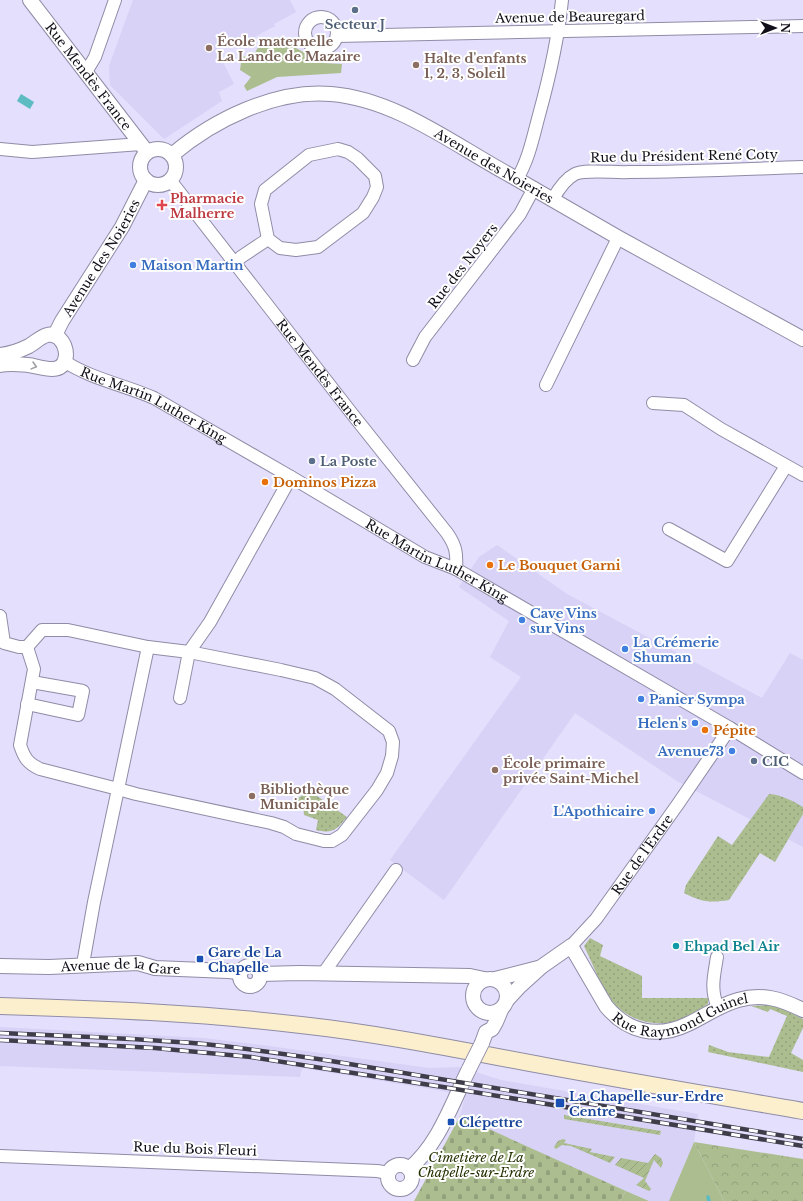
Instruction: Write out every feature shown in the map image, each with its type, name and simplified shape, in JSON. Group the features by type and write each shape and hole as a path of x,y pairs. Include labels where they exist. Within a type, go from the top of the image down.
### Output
{"main road":[{"path":"0,1006 113,1010 236,1018 302,1025 431,1045 803,1111"}],"street":[{"name":"Rue Mendès France","path":"30,0 144,148"},
{"path":"86,72 95,58 115,0"},
{"path":"517,179 528,157 553,64 559,31 562,0"},
{"name":"Avenue de Beauregard","path":"337,36 803,26"},
{"name":"Avenue des Noieries","path":"172,156 188,142 223,120 251,109 290,97 311,93 332,94 362,99 385,107 439,134 618,238 803,339"},
{"path":"0,149 32,152 144,148 162,149 172,156 176,163 174,176 170,180 164,184 158,185 152,184 146,180 141,173 140,164 144,148"},
{"path":"338,149 348,152 357,158 375,176 376,187 373,197 363,213 318,248 296,250 280,248 268,239 261,204 265,190 309,155 338,149"},
{"name":"Rue du Président René Coty","path":"553,199 558,190 568,179 575,174 582,172 803,167"},
{"name":"Avenue des Noieries","path":"55,336 84,284 122,227 146,180"},
{"name":"Rue Mendès France","path":"170,180 353,415 448,533 454,544 457,556 456,569"},
{"name":"Rue des Noyers","path":"413,360 425,337 520,214 534,188"},
{"path":"546,385 618,238"},
{"path":"235,263 241,257 268,239"},
{"path":"0,355 28,346 46,335 55,336"},
{"name":"Rue Martin Luther King","path":"0,365 15,363 50,370 61,366 66,356 64,344 55,336"},
{"name":"Rue Martin Luther King","path":"64,361 79,370 154,398 425,557 456,569 730,728 803,773"},
{"path":"653,403 684,405 721,429 803,475"},
{"path":"669,529 727,561 786,466"},
{"path":"180,698 189,652 210,622 291,477"},
{"path":"0,616 4,642 19,647 26,647 42,630 68,630 148,647 189,652 315,678 325,683 390,731 393,742 392,756 387,773 377,790 342,835 332,841 296,834 284,827 271,823 118,789 40,769 31,765 24,756 20,745 34,669 26,647"},
{"path":"83,964 94,902 148,647"},
{"path":"27,704 78,715 83,691 32,682"},
{"name":"Rue de l'Erdre","path":"409,1169 432,1142 484,1038 496,1022 504,1005 520,986 541,967 571,946 596,919 730,728"},
{"path":"323,974 396,870"},
{"name":"Rue Raymond Guinel","path":"571,946 612,1014 629,1026 646,1031 665,1031 687,1025 718,1008 738,1000 754,997 766,997 782,1000 803,1010"},
{"path":"717,957 713,988 714,997 718,1008"},
{"name":"Avenue de la Gare","path":"0,966 49,967 83,964 138,963 155,968 240,972 242,982 248,986 258,983 261,974 470,976 490,979"},
{"name":"Rue de l'Erdre","path":"490,979 541,967"},
{"name":"Avenue de la Gare","path":"453,977 460,979 474,990"},
{"path":"490,979 500,981 507,989 504,1005 494,1013 485,1013 481,1011 473,1000 474,990 480,982 490,979"},
{"path":"481,1011 484,1038"},
{"name":"Rue du Bois Fleuri","path":"0,1156 377,1170 389,1173"},
{"path":"398,1165 402,1165 409,1169 412,1176 410,1184 395,1195 388,1181 389,1173 398,1165"}],"shaded area":[{"path":"133,0 290,0 296,12 274,24 275,26 247,41 244,36 217,50 234,84 219,92 222,101 164,139 110,85 109,66"},
{"path":"21,94 34,102 30,109 17,101"},
{"path":"497,545 567,594 762,698 790,653 803,660 803,847 677,781 575,713 444,900 390,860 521,677 490,657 509,621 459,587 479,557"},
{"path":"0,1027 203,1038 429,1068 459,1067 501,1080 698,1114 694,1142 669,1201 649,1201 460,1116 465,1097 443,1091 302,1068 300,1077 0,1066"}],"green space":[{"path":"280,37 288,39 296,48 323,63 342,64 341,73 277,77 247,91 244,86 251,77 240,70 242,56 253,58 263,42"},
{"path":"310,791 347,817 337,828 330,831 316,830 318,820 304,815 302,806 296,799"},
{"path":"769,794 783,797 803,807 803,814 775,862 760,853 729,900 706,901 684,893 686,885 718,836 732,845"},
{"path":"590,938 603,945 600,956 642,976 642,998 708,998 708,1004 686,1017 672,1022 645,1022 628,1015 608,996 602,984 584,946"},
{"path":"766,1005 779,1007 803,1019 803,1028 791,1053 803,1060 803,1072 708,1052 709,1045 728,1052 769,1057 787,1016 770,1009 768,1012 751,1006"},
{"path":"564,1115 661,1131 660,1135 564,1119"},
{"name":"Cimetière de La Chapelle-sur-Erdre","path":"460,1116 626,1191 620,1201 414,1201"},
{"path":"563,1139 566,1140 564,1143 592,1149 590,1152 615,1157 610,1163 571,1146 562,1145 556,1149 554,1147 558,1141"},
{"path":"694,1142 724,1201 669,1201"},
{"path":"694,1142 803,1159 803,1201 724,1201"},
{"path":"655,1154 661,1158 663,1163 661,1168 654,1160 645,1181 651,1189 649,1191 636,1185 644,1178 615,1165 621,1158 648,1163"},
{"path":"626,1191 649,1201 620,1201"}],"waterway":[{"path":"708,1197 709,1201"}],"railway":[{"path":"0,1033 153,1040 250,1049 803,1139"},
{"path":"0,1040 155,1048 251,1057 803,1146"}],"place":[{"name":"Secteur J","path":"355,10"},
{"name":"École maternelle La Lande de Mazaire","path":"209,48"},
{"name":"Halte d'enfants 1, 2, 3, Soleil","path":"416,65"},
{"name":"Pharmacie Malherre","path":"162,205"},
{"name":"Maison Martin","path":"133,265"},
{"name":"La Poste","path":"312,461"},
{"name":"Dominos Pizza","path":"265,482"},
{"name":"Le Bouquet Garni","path":"490,565"},
{"name":"Cave Vins sur Vins","path":"522,620"},
{"name":"La Crémerie Shuman","path":"625,649"},
{"name":"Panier Sympa","path":"641,699"},
{"name":"Helen's","path":"695,723"},
{"name":"Pépite","path":"705,730"},
{"name":"Avenue73","path":"732,751"},
{"name":"CIC","path":"754,761"},
{"name":"École primaire privée Saint-Michel","path":"495,770"},
{"name":"Bibliothèque Municipale","path":"252,796"},
{"name":"L'Apothicaire","path":"652,811"},
{"name":"Ehpad Bel Air","path":"676,946"},
{"name":"Gare de La Chapelle","path":"200,959"},
{"name":"La Chapelle-sur-Erdre Centre","path":"560,1103"},
{"name":"Clépettre","path":"451,1122"}]}
